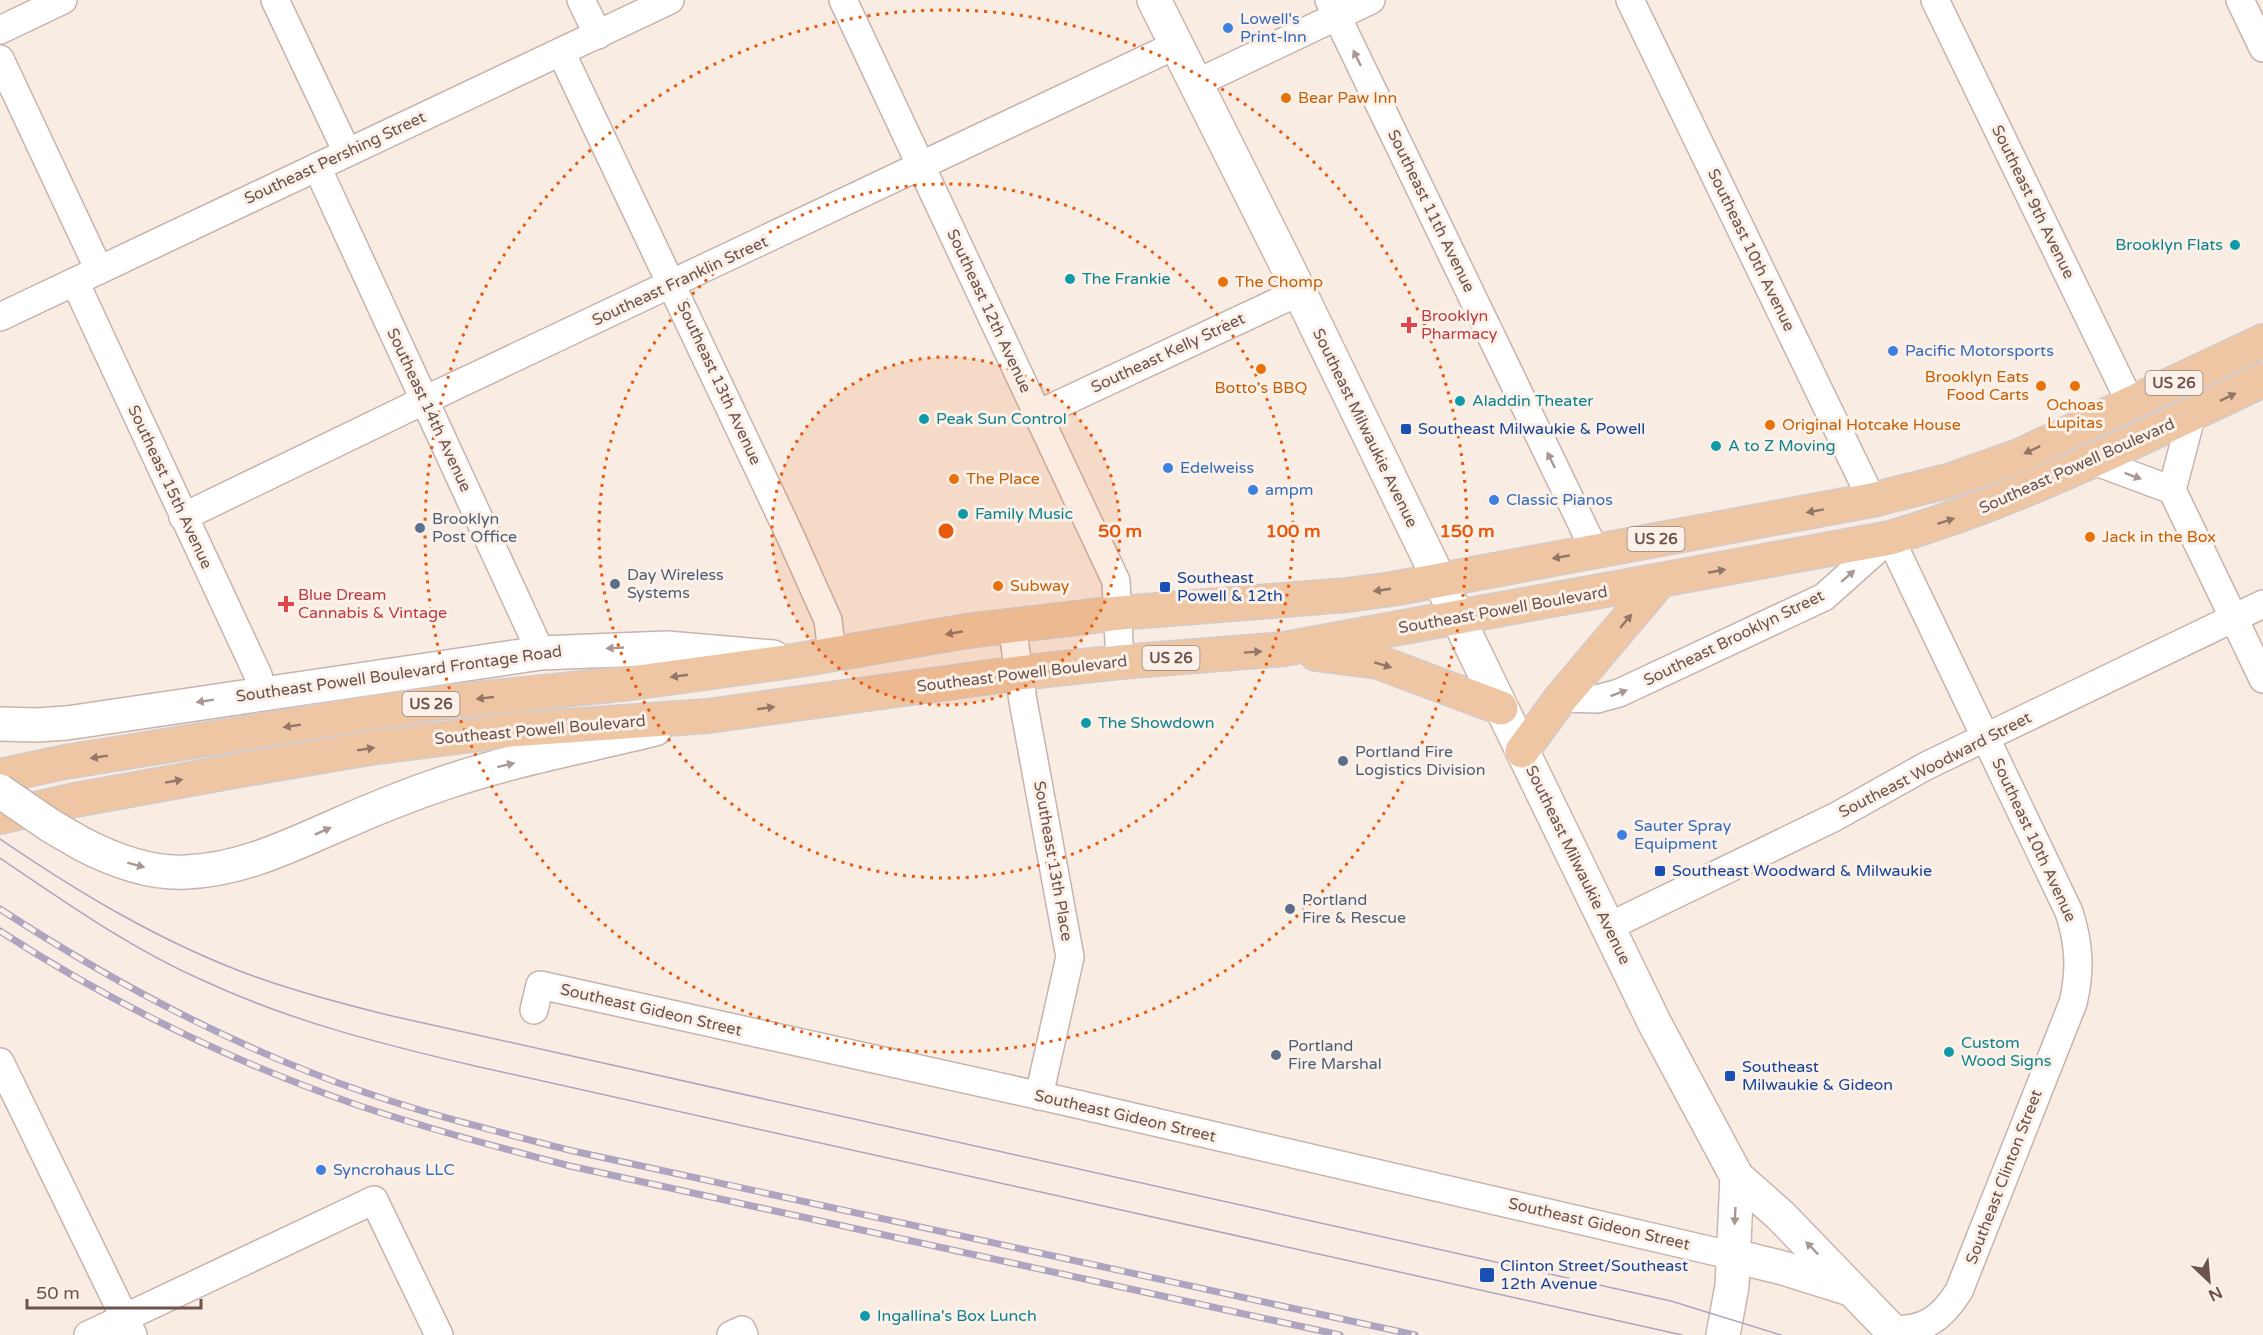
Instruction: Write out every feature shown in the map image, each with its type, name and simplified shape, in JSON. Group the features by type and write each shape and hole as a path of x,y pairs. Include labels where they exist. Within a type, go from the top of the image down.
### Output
{"main road":[{"name":"Southeast Milwaukie Avenue","path":"1154,0 1299,292 1655,1024 1737,1177"},
{"name":"Southeast Powell Boulevard","path":"0,776 65,762 445,702 631,683 799,660 1012,625 1119,613 1347,595 1872,500 1948,481 2019,456 2263,341"},
{"name":"Southeast Powell Boulevard","path":"0,817 157,784 370,748 512,730 708,716 1019,673 1120,662 1284,650 1890,538 1963,515 2029,490 2263,380"},
{"path":"1890,538 1918,489"},
{"path":"1848,546 1872,500"},
{"path":"1522,751 1562,698 1659,582"},
{"name":"Southeast Powell Boulevard Frontage Road","path":"0,724 67,723 541,653 667,648 799,660"},
{"path":"1284,650 1378,662 1502,708"},
{"path":"0,791 51,826 111,858 162,871 184,872 238,865 272,854 402,797 465,776 708,716"},
{"path":"1723,1335 1732,1286 1737,1177"},
{"path":"1737,1177 1781,1216 1894,1333"},
{"path":"1734,1256 1783,1268 1853,1290"}],"street":[{"path":"0,30 63,0"},
{"path":"275,0 347,152"},
{"path":"581,0 598,35"},
{"name":"Southeast Pershing Street","path":"0,317 670,0"},
{"name":"Southeast 12th Avenue","path":"843,0 923,166 1116,581 1120,662"},
{"path":"1195,84 1333,8 1371,0"},
{"name":"Southeast 10th Avenue","path":"1630,0 1872,500"},
{"name":"Southeast 9th Avenue","path":"1935,0 2131,404"},
{"path":"2240,0 2263,48"},
{"name":"Southeast 11th Avenue","path":"1333,8 1595,551"},
{"name":"Southeast Franklin Street","path":"183,517 424,400 1176,45"},
{"name":"Southeast 13th Avenue","path":"561,52 659,260 673,284 789,533 828,620 832,654"},
{"name":"Southeast 15th Avenue","path":"0,59 183,517 258,675 262,693"},
{"name":"Southeast 14th Avenue","path":"317,167 541,653"},
{"name":"Southeast Kelly Street","path":"1038,414 1299,292"},
{"path":"2192,414 2172,490 2263,679"},
{"path":"2094,461 2172,490"},
{"name":"Southeast 10th Avenue","path":"1890,538 2069,912 2079,949"},
{"name":"Southeast Brooklyn Street","path":"1562,698 1597,699 1619,693 1824,597 1890,538"},
{"name":"Southeast Woodward Street","path":"1608,927 1835,817 1894,783 1986,737 2263,604"},
{"name":"Southeast 13th Place","path":"1012,625 1070,957 1039,1096"},
{"name":"Southeast Clinton Street","path":"1894,1333 1927,1325 1939,1316 1959,1291 2073,1003 2078,980 2079,949"},
{"name":"Southeast Gideon Street","path":"534,1010 540,985 1039,1096 1734,1256"},
{"path":"2,1069 129,1326"},
{"path":"88,1335 129,1326 374,1200 439,1335"}],"tram line":[{"path":"0,839 92,898 156,933 222,964 273,983 324,998 392,1016 1671,1301 1781,1335"},
{"path":"0,858 98,924 175,967 269,1008 371,1040 475,1066 1682,1335"}],"railway":[{"path":"0,909 87,963 176,1012 316,1075 416,1109 573,1151 1415,1335"},
{"path":"0,931 86,983 220,1051 313,1089 412,1123 570,1166 1340,1335"}],"place":[{"name":"Lowell's Print-Inn","path":"1228,28"},
{"name":"Bear Paw Inn","path":"1286,98"},
{"name":"Brooklyn Flats","path":"2235,245"},
{"name":"The Frankie","path":"1070,279"},
{"name":"The Chomp","path":"1223,282"},
{"name":"Brooklyn Pharmacy","path":"1409,325"},
{"name":"Pacific Motorsports","path":"1893,351"},
{"name":"Botto's BBQ","path":"1261,369"},
{"name":"Brooklyn Eats Food Carts","path":"2041,386"},
{"name":"Ochoas Lupitas","path":"2075,386"},
{"name":"Aladdin Theater","path":"1460,401"},
{"name":"Peak Sun Control","path":"924,419"},
{"name":"Original Hotcake House","path":"1770,425"},
{"name":"Southeast Milwaukie & Powell","path":"1406,429"},
{"name":"A to Z Moving","path":"1716,446"},
{"name":"Edelweiss","path":"1168,468"},
{"name":"The Place","path":"954,479"},
{"name":"ampm","path":"1253,490"},
{"name":"Classic Pianos","path":"1494,500"},
{"name":"Family Music","path":"963,514"},
{"name":"Brooklyn Post Office","path":"420,528"},
{"name":"Jack in the Box","path":"2090,537"},
{"name":"Day Wireless Systems","path":"615,584"},
{"name":"Subway","path":"998,586"},
{"name":"Southeast Powell & 12th","path":"1165,587"},
{"name":"Blue Dream Cannabis & Vintage","path":"286,604"},
{"name":"The Showdown","path":"1086,723"},
{"name":"Portland Fire Logistics Division","path":"1343,761"},
{"name":"Sauter Spray Equipment","path":"1622,835"},
{"name":"Southeast Woodward & Milwaukie","path":"1660,871"},
{"name":"Portland Fire & Rescue","path":"1290,909"},
{"name":"Custom Wood Signs","path":"1949,1052"},
{"name":"Portland Fire Marshal","path":"1276,1055"},
{"name":"Southeast Milwaukie & Gideon","path":"1730,1076"},
{"name":"Syncrohaus LLC","path":"321,1170"},
{"name":"Clinton Street/Southeast 12th Avenue","path":"1487,1275"},
{"name":"Ingallina's Box Lunch","path":"865,1316"}]}
